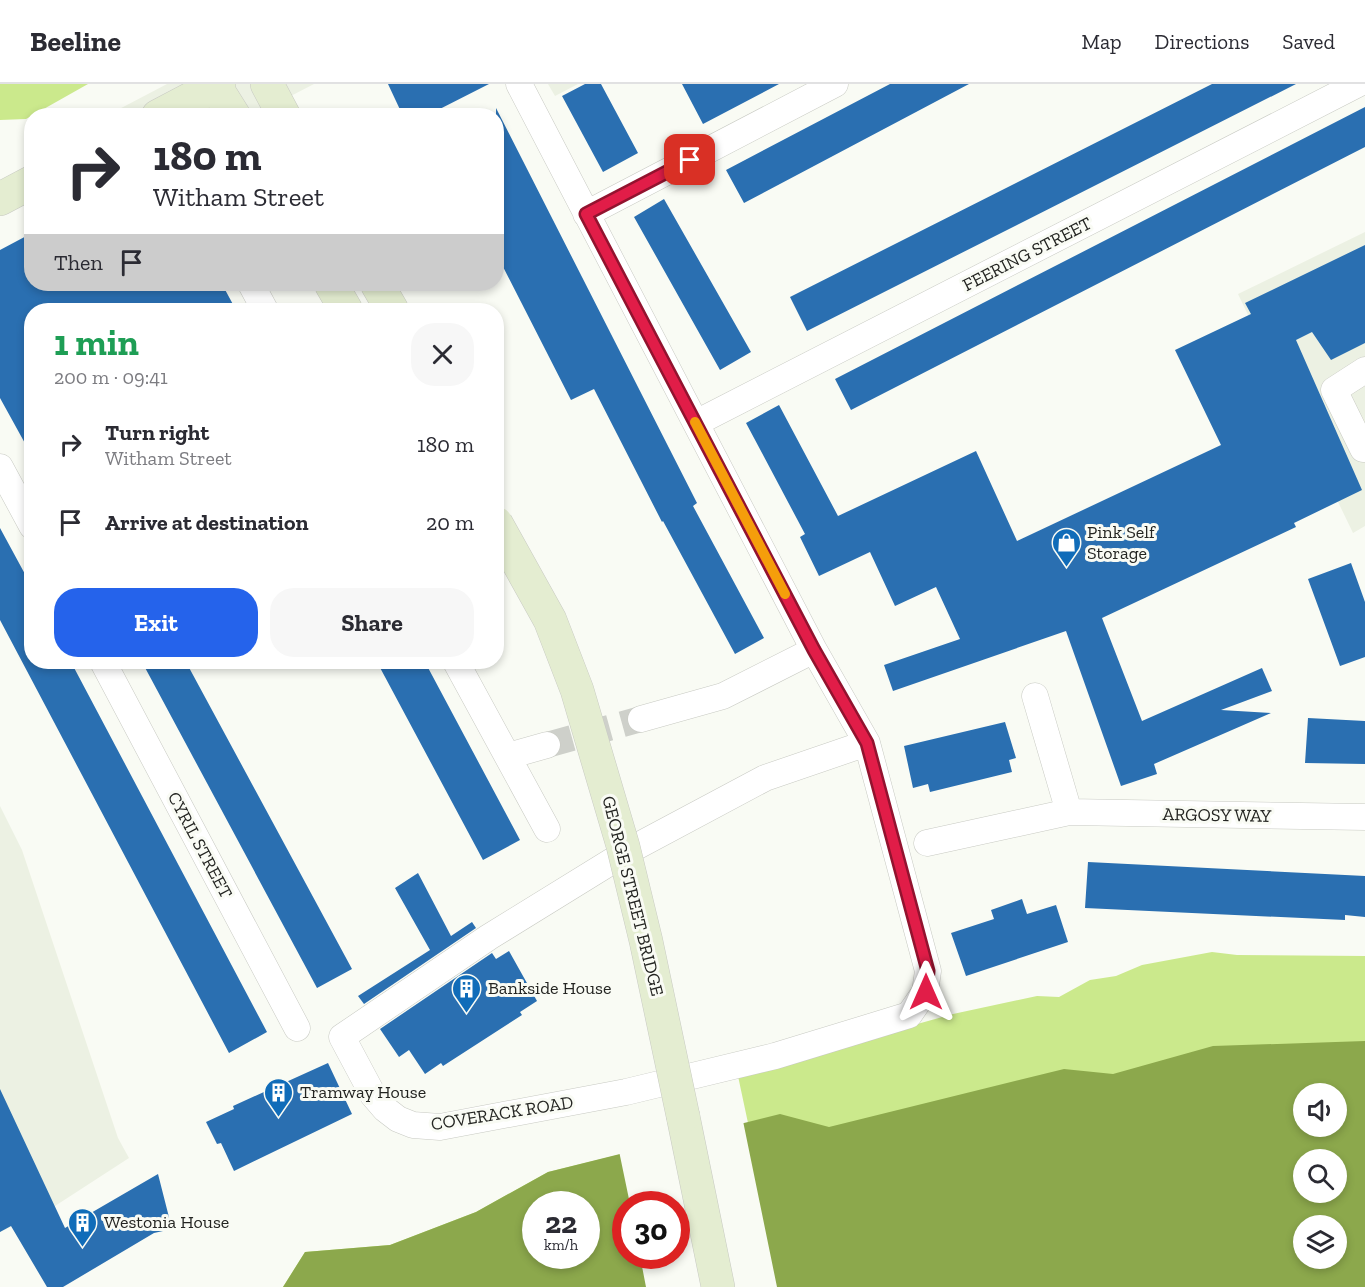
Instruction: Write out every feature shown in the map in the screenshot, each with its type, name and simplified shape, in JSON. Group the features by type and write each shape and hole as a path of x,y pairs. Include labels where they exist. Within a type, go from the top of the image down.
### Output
{"main road":[{"path":"267,84 280,108"},
{"path":"173,108 216,85 229,108"},
{"name":"GEORGE STREET BRIDGE","path":"504,537 550,620 577,690 623,846 646,941 718,1287"}],"street":[{"name":"COVERACK ROAD","path":"519,84 814,650 867,743 928,971 926,992 909,1016 775,1056 638,1089 440,1127 405,1122 391,1115 378,1103 342,1037 489,937 630,850 765,778 867,743"},
{"path":"586,214 835,84"},
{"name":"FEERING STREET","path":"696,423 1358,84"},
{"path":"1363,449 1334,390 1365,370"},
{"path":"0,466 24,511"},
{"path":"641,719 723,696 814,650"},
{"name":"CYRIL STREET","path":"107,669 297,1028"},
{"path":"460,669 547,829"},
{"path":"1035,696 1069,812"},
{"path":"508,756 547,745"},
{"name":"ARGOSY WAY","path":"927,843 1069,812 1365,817"}],"shaded area":[{"path":"0,84 88,84 45,108 24,108 24,119 0,120"},
{"path":"167,84 314,84 268,108 121,108"},
{"path":"548,84 578,84 555,96"},
{"path":"1365,232 1365,526 1353,533 1238,294"},
{"path":"0,806 22,850 118,1138 129,1158 55,1206 0,1232"},
{"path":"1212,952 1237,955 1365,956 1365,1165 1347,1162 1347,1149 1293,1149 1293,1164 1031,1266 283,1287 305,1252 390,1245 476,1212 548,1172 748,1123 735,1062 896,1030 953,1014 1037,996 1059,997 1090,980 1116,976 1142,965"},
{"path":"1365,1041 1365,1287 283,1287 305,1252 390,1245 476,1212 548,1172 780,1114 829,1127 1064,1069 1113,1074 1213,1046"}],"pier":[{"path":"743,1121 777,1287 646,1287 643,1269 690,1269 690,1191 627,1191 619,1151"}],"building":[{"path":"388,84 489,84 442,108 399,108"},
{"path":"585,84 601,84 638,153 603,172 562,96"},
{"path":"682,84 779,84 703,124"},
{"path":"890,84 969,84 744,203 726,170"},
{"path":"1212,84 1296,84 807,331 790,297"},
{"path":"1365,107 1365,147 851,410 835,379"},
{"path":"504,124 697,503 693,506 764,638 735,654 662,522 594,389 571,400 504,269"},
{"path":"664,199 751,352 720,370 634,217"},
{"path":"24,237 24,291 226,291 232,303 24,303 24,442 0,398 0,250"},
{"path":"1365,245 1365,343 1331,360 1312,332 1296,340 1362,490 1294,523 1296,527 1102,618 1142,721 1262,668 1272,691 1221,710 1271,713 1154,764 1157,774 1121,786 1066,631 893,691 884,665 960,639 936,587 895,606 870,552 819,576 800,537 805,534 746,423 779,405 838,516 976,451 1017,541 1221,445 1175,350 1251,314 1245,303"},
{"path":"0,528 24,572 24,665 0,620"},
{"path":"1351,563 1365,602 1365,657 1340,666 1308,579"},
{"path":"26,669 75,669 267,1032 229,1053"},
{"path":"146,669 190,669 352,969 317,988"},
{"path":"381,669 429,669 520,840 483,860"},
{"path":"1308,718 1365,721 1365,764 1305,763"},
{"path":"1005,722 1016,758 1009,760 1012,772 930,792 928,784 913,788 904,746"},
{"path":"1088,862 1365,876 1365,917 1345,915 1345,920 1085,908"},
{"path":"418,873 451,936 472,922 476,928 364,1004 358,996 430,950 395,888"},
{"path":"1022,899 1027,914 1056,905 1068,942 966,976 951,933 994,919 991,910"},
{"name":"Bankside House","path":"509,951 537,1001 520,1012 522,1015 443,1066 441,1063 425,1074 409,1050 399,1057 380,1029 492,953 496,959"},
{"name":"Tramway House","path":"328,1063 352,1114 234,1171 221,1143 217,1144 206,1122 234,1109 233,1106"},
{"path":"0,1089 65,1228 158,1174 172,1229 154,1233 63,1287 47,1287 11,1226 0,1232"}],"tunnel":[{"path":"547,745 641,719"}],"slow traffic":[{"path":"695,422 785,594"}],"place":[{"name":"Pink Self Storage","path":"1066,568"},
{"name":"Bankside House","path":"467,1014"},
{"name":"Tramway House","path":"279,1118"},
{"name":"Westonia House","path":"83,1248"}],"route":[{"path":"690,160 586,214 814,650 867,743 928,971 926,992"}]}
